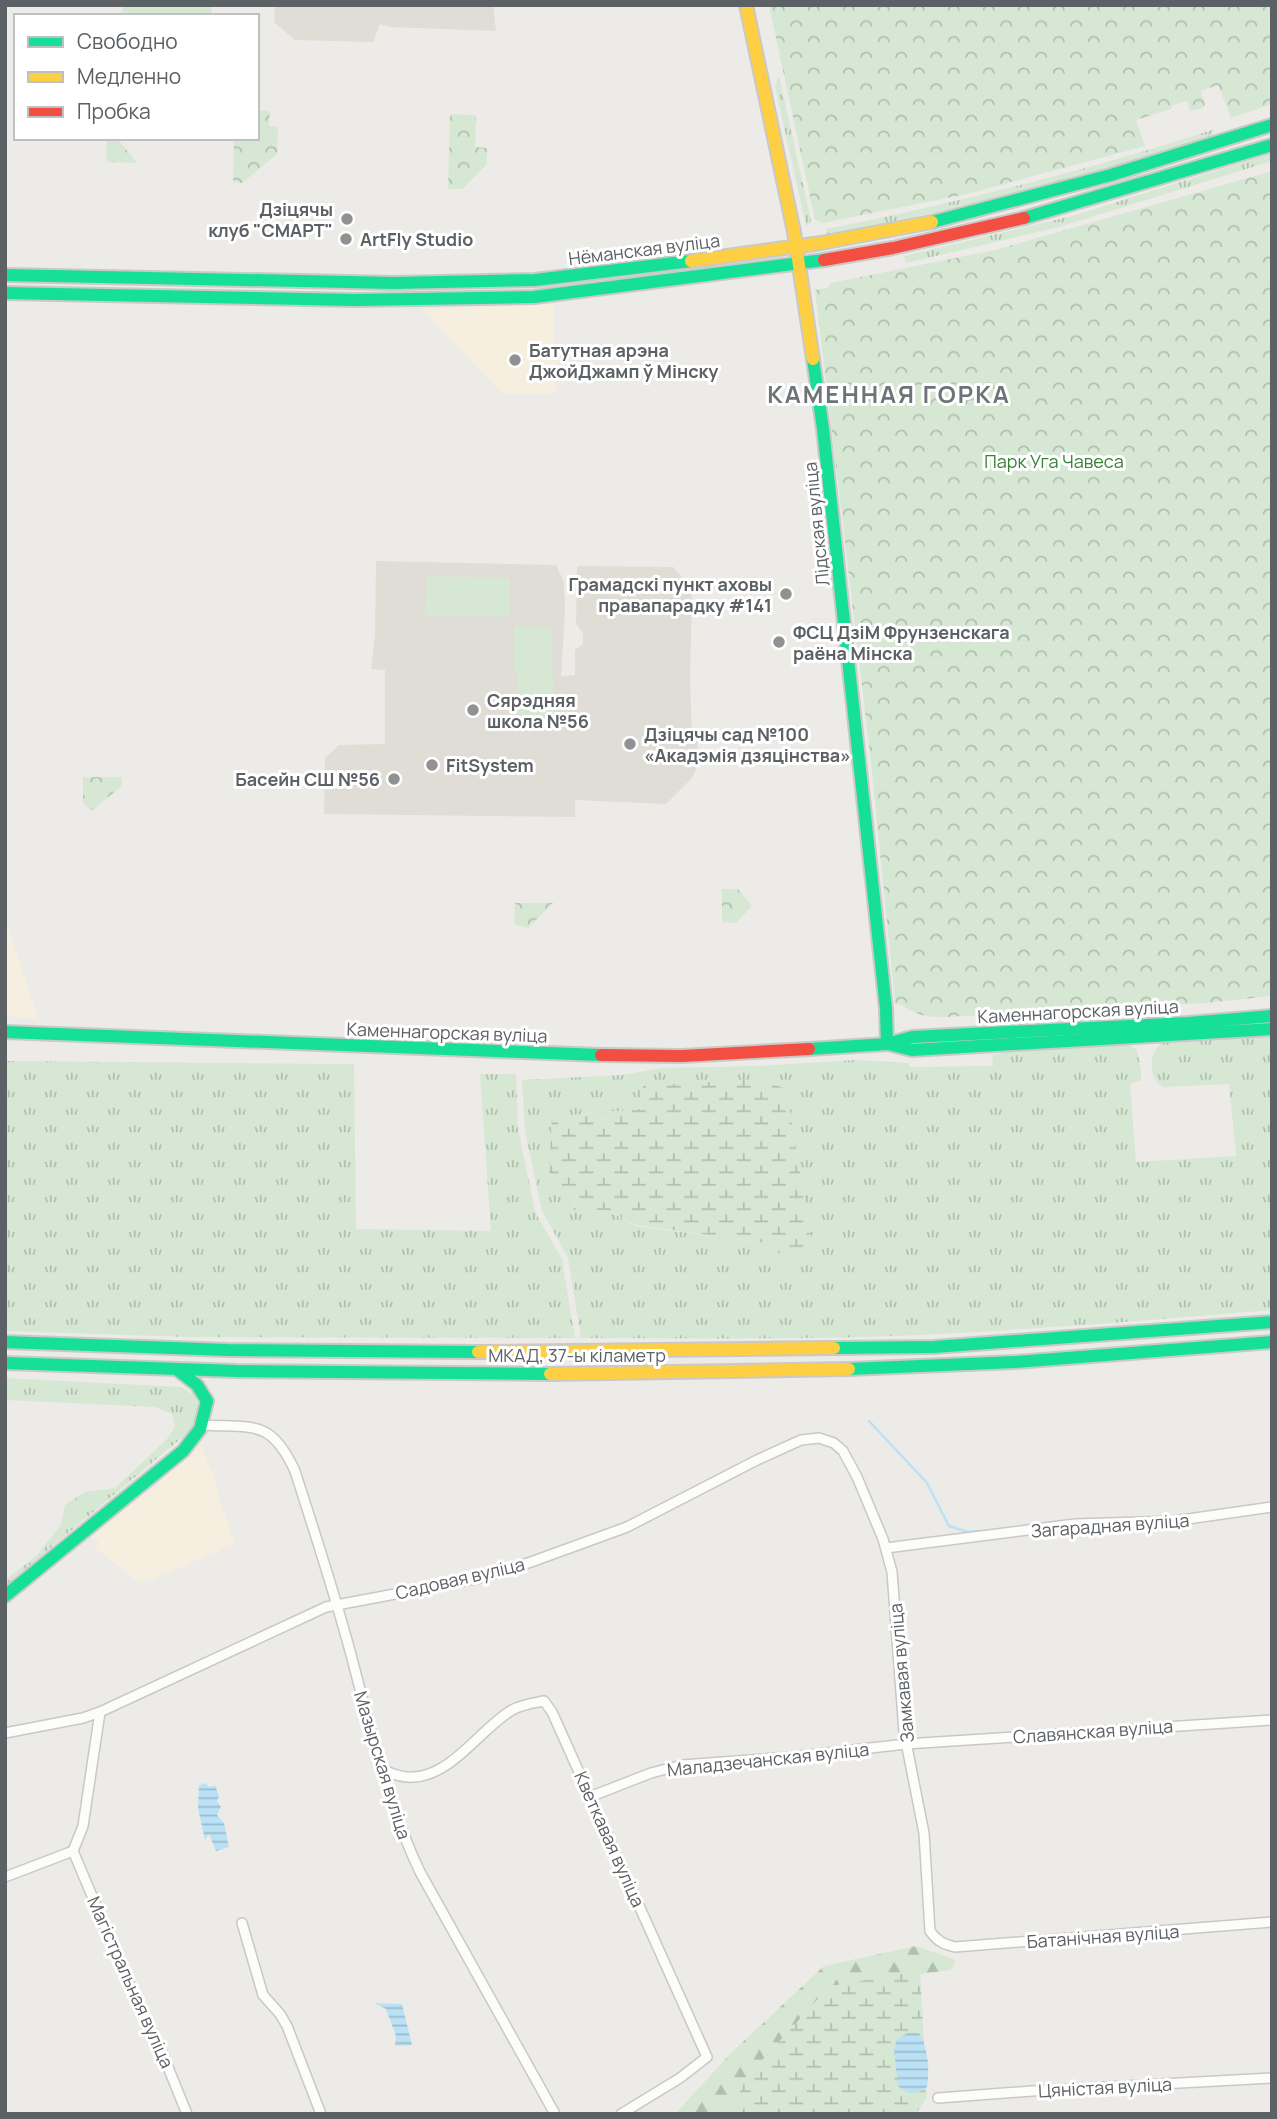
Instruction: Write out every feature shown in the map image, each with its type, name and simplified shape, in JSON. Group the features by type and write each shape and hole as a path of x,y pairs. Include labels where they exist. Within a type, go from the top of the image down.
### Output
{"main road":[{"name":"Лідская вуліца","path":"747,5 796,246 825,443 886,1009 887,1044"},
{"name":"Нёманская вуліца","path":"5,275 266,282 461,282 535,280 587,275 796,246 931,222 1111,175 1272,125"},
{"name":"Нёманская вуліца","path":"5,293 355,300 534,297 799,264 893,248 1020,219 1272,145"},
{"path":"461,282 461,298"},
{"name":"Каменнагорская вуліца","path":"5,1032 607,1055 695,1055 887,1044 912,1037 1272,1016"},
{"name":"Каменнагорская вуліца","path":"887,1044 912,1050 1272,1029"},
{"name":"МКАД, 37-ы кіламетр","path":"5,1342 228,1350 639,1351 934,1347 1272,1322"},
{"name":"МКАД, 37-ы кіламетр","path":"5,1363 229,1372 514,1374 838,1369 932,1366 1272,1342"},
{"path":"179,1371 197,1385 207,1401"},
{"path":"5,1596 196,1438 203,1425 213,1384 229,1372"}],"street":[{"name":"Мазырская вуліца","path":"203,1425 259,1428 271,1434 286,1453 295,1471 336,1605 381,1769 402,1834 420,1872 555,2114"},
{"name":"Замкавая вуліца","path":"819,1438 834,1443 843,1451 857,1477 886,1548 895,1596 910,1744 924,1833 930,1931 936,1940"},
{"name":"Садовая вуліца","path":"5,1733 83,1718 100,1712 306,1615 336,1605 480,1577 531,1562 627,1527 757,1460 801,1440 819,1438"},
{"name":"Загарадная вуліца","path":"886,1548 1075,1524 1174,1521 1272,1507"},
{"name":"Кветкавая вуліца","path":"381,1769 399,1776 415,1777 433,1772 460,1755 511,1711 528,1703 544,1701 560,1727 592,1796 707,2057 680,2078 621,2114"},
{"path":"5,1877 73,1851 83,1826 100,1712"},
{"name":"Славянская вуліца","path":"910,1744 1272,1720"},
{"name":"Маладзечанская вуліца","path":"592,1796 651,1773 682,1765 910,1744"},
{"name":"Магістральная вуліца","path":"73,1851 187,2114"},
{"name":"Батанічная вуліца","path":"936,1940 955,1947 1272,1922"},
{"path":"242,1923 263,1995 281,2014 287,2026 321,2114"},
{"name":"Цяністая вуліца","path":"938,2098 1272,2078"}],"shaded area":[{"path":"275,5 493,5 496,31 390,27 380,24 373,42 295,40 274,22"},
{"path":"553,304 556,393 503,394 422,309"},
{"name":"Сярэдняя школа №56","path":"376,561 556,565 564,582 561,676 575,675 575,650 583,644 583,633 576,624 577,566 673,567 692,588 692,733 698,737 697,767 692,778 666,804 575,800 575,817 324,814 325,758 339,745 385,744 385,670 371,669 375,635"},
{"path":"5,920 38,1019 5,1016"},
{"path":"199,1443 214,1475 220,1502 235,1544 141,1584 95,1548 99,1542 89,1535 154,1486 165,1472"}],"green space":[{"path":"123,5 212,5 211,14 122,13"},
{"path":"769,5 1272,5 1272,104 1231,118 1218,85 1201,91 1205,105 1203,108 1190,111 1187,101 1136,120 1145,146 967,194 823,223 815,220"},
{"path":"779,76 811,220 806,226 775,86"},
{"path":"259,110 270,111 269,126 278,127 277,154 242,183 233,182 234,140 259,140"},
{"path":"450,114 476,115 475,147 487,148 487,164 463,189 448,189"},
{"path":"1215,129 1210,137 1067,179 971,204 826,236 827,229 1023,185"},
{"path":"107,140 119,140 137,163 106,162"},
{"path":"1272,153 1272,161 1059,227 906,263 904,256 1072,216"},
{"name":"Парк Уга Чавеса","path":"1272,171 1272,996 1206,1003 969,1016 936,1017 916,1013 895,1003 871,762 815,290 827,288 831,283 995,250"},
{"path":"427,576 510,578 510,617 425,615"},
{"path":"514,626 552,627 552,649 514,649"},
{"path":"514,650 552,650 554,717 517,716"},
{"path":"83,777 122,777 122,786 91,811 83,803"},
{"path":"722,889 738,889 752,906 736,923 722,922"},
{"path":"515,903 553,903 528,928 514,924"},
{"path":"1272,1034 1272,1310 921,1335 581,1338 568,1258 542,1211 525,1132 522,1080 622,1075 662,1068 857,1060 908,1063 910,1067 993,1066 992,1055 1021,1049 1127,1044 1137,1050 1141,1070 1141,1080 1130,1084 1136,1162 1236,1156 1229,1084 1163,1087 1154,1077 1152,1058 1164,1042","holes":["643,1087 781,1255 766,1243 636,1226 607,1210 552,1117 642,1109"]},
{"path":"5,1061 354,1064 356,1229 491,1231 480,1074 516,1074 518,1128 535,1212 562,1259 575,1338 188,1337 5,1331"},
{"path":"760,1079 786,1089 811,1236 805,1255 781,1255 765,1243 636,1225 607,1210 574,1210 549,1172 552,1117 641,1109 643,1086"},
{"path":"5,1378 181,1387 194,1395 199,1407 190,1431 5,1586 5,1580 36,1556 61,1525 65,1505 85,1492 115,1488 167,1439 175,1427 172,1414 155,1407 5,1400"},
{"path":"916,1946 956,1960 951,1970 830,1986 746,2078 730,2114 675,2114 731,2053 824,1966"},
{"path":"920,1971 927,2097 916,2114 730,2114 746,2078 830,1986"}],"water":[{"path":"206,1783 209,1787 215,1785 219,1796 217,1801 221,1807 217,1815 224,1823 229,1847 216,1851 209,1834 205,1840 198,1808 199,1785"},
{"path":"374,2003 402,2004 412,2045 395,2046 396,2036 386,2009"},
{"path":"908,2033 919,2033 926,2052 927,2087 919,2092 908,2093 898,2086 894,2050 897,2039"}],"waterway":[{"path":"869,1421 927,1483 949,1526 968,1532 977,1531"}],"traffic: fast":[{"path":"932,222 1111,175 1272,125"},
{"path":"1024,218 1272,145"},
{"path":"5,293 355,300 534,297 824,260"},
{"path":"5,275 394,283 535,280 691,261"},
{"path":"813,359 823,429 886,1009 887,1044"},
{"path":"809,1049 887,1044 912,1037 1272,1016"},
{"path":"888,1044 912,1050 1272,1029"},
{"path":"5,1032 601,1055"},
{"path":"834,1348 934,1347 1272,1322"},
{"path":"5,1342 228,1350 478,1352"},
{"path":"849,1369 1015,1362 1272,1342"},
{"path":"5,1363 236,1371 550,1374"},
{"path":"179,1371 197,1385 207,1401"},
{"path":"5,1596 183,1451 200,1429 207,1401"}],"traffic: slow":[{"path":"746,5 794,232 813,359"},
{"path":"691,261 821,243 932,222"},
{"path":"478,1352 834,1348"},
{"path":"550,1374 849,1369"}],"traffic: jam":[{"path":"824,260 893,248 1024,218"},
{"path":"601,1055 682,1056 809,1049"}],"place":[{"name":"Дзіцячы клуб \"СМАРТ\"","path":"347,219"},
{"name":"ArtFly Studio","path":"346,239"},
{"name":"Батутная арэна ДжойДжамп ў Мінску","path":"515,360"},
{"name":"Грамадскі пункт аховы правапарадку #141","path":"786,594"},
{"name":"ФСЦ ДзіМ Фрунзенскага раёна Мінска","path":"779,642"},
{"name":"Сярэдняя школа №56","path":"473,710"},
{"name":"Дзіцячы сад №100 «Акадэмія дзяцінства»","path":"630,744"},
{"name":"FitSystem","path":"432,765"},
{"name":"Басейн СШ №56","path":"394,779"}],"district":[{"name":"КАМЕННАЯ ГОРКА","path":"889,393"}]}
